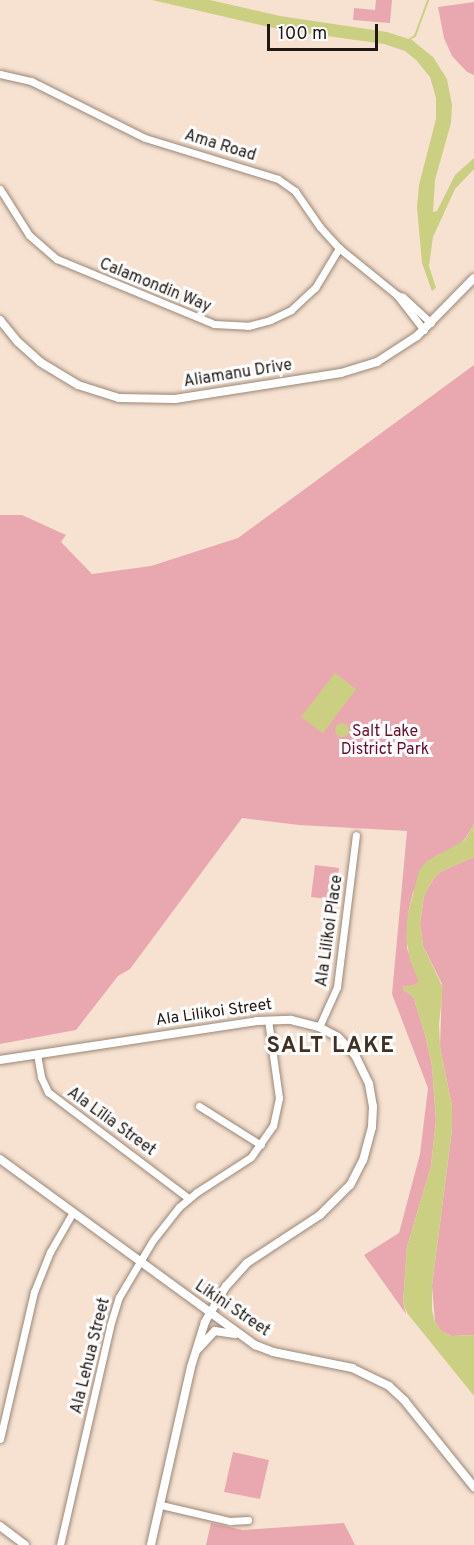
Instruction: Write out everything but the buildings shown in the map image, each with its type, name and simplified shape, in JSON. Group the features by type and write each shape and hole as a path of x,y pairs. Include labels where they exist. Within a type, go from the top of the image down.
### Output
{"street":[{"name":"Ama Road","path":"0,74 31,81 145,138 278,179 295,190 326,234 339,248 397,295 403,297 427,326"},
{"name":"Calamondin Way","path":"0,189 29,235 57,259 214,324 237,327 259,324 291,310 315,288 339,248"},
{"name":"Aliamanu Drive","path":"0,320 18,342 64,378 104,395 146,401 175,399 353,370 393,354 427,326 474,278"},
{"name":"Ala Lilikoi Place","path":"319,1027 337,987 356,835"},
{"name":"Ala Lilikoi Street","path":"0,1060 268,1020 291,1020 319,1027 347,1045 361,1064 369,1084 373,1117 363,1160 350,1185 332,1205 247,1263 226,1286 210,1312 194,1354 151,1545"},
{"name":"Ala Lehua Street","path":"60,1545 110,1326 119,1297 139,1261 162,1227 188,1198 242,1164 261,1145 273,1126 279,1098 268,1020"},
{"name":"Ala Līlia Street","path":"38,1054 41,1077 48,1092 188,1198"},
{"path":"199,1106 261,1145"},
{"name":"Likini Street","path":"0,1159 243,1338 273,1352 352,1368 389,1386 410,1407 474,1487"},
{"path":"0,1439 2,1422 34,1292 50,1252 73,1212"},
{"path":"194,1354 215,1331 225,1330 243,1338"},
{"path":"161,1505 230,1521 248,1521"},
{"path":"0,1526 25,1545"}],"green space":[{"path":"376,0 392,0 390,23 353,20 354,8 375,10"},
{"path":"474,2 474,75 467,72 452,56 444,38 438,7"},
{"name":"Salt Lake District Park","path":"474,365 474,824 457,847 436,856 413,892 408,914 407,948 419,982 403,987 403,990 413,996 425,1034 432,1066 436,1120 431,1166 407,1247 403,1302 406,1314 364,1255 399,1233 420,1154 428,1088 392,994 407,831 299,825 242,818 130,969 118,976 76,1030 0,1044 0,515 22,515 66,535 61,542 92,574 151,566 238,538"},
{"path":"474,857 474,1335 452,1336 441,1331 435,1322 432,1286 452,1129 452,1106 440,1047 442,984 423,946 420,923 424,896 434,878 440,872"},
{"path":"315,865 339,868 335,900 311,897"},
{"path":"233,1452 269,1460 260,1499 224,1492"},
{"path":"211,1523 243,1530 344,1523 355,1545 206,1545"}],"shaded area":[{"path":"152,0 210,0 280,16 387,32 412,40 433,57 447,79 452,105 451,123 435,180 433,212 437,211 455,175 474,158 474,169 455,189 433,237 429,266 436,288 432,291 422,263 417,207 419,185 436,119 436,98 430,77 416,60 405,51 384,44 278,29"},
{"path":"335,673 356,689 323,733 301,717"},
{"path":"339,723 345,723 349,730 345,737 339,737 335,733 335,727"},
{"path":"474,824 474,857 440,872 434,878 424,896 420,923 423,946 443,988 439,1024 440,1047 452,1106 452,1129 432,1286 432,1310 435,1322 441,1331 452,1336 474,1335 474,1396 407,1313 403,1302 407,1247 431,1166 436,1120 432,1066 425,1034 413,996 403,990 403,987 419,982 410,960 406,937 408,914 419,871 426,862 465,840"}],"waterway":[{"path":"410,39 415,36 428,0"}],"district":[{"name":"SALT LAKE","path":"331,1047"}]}
